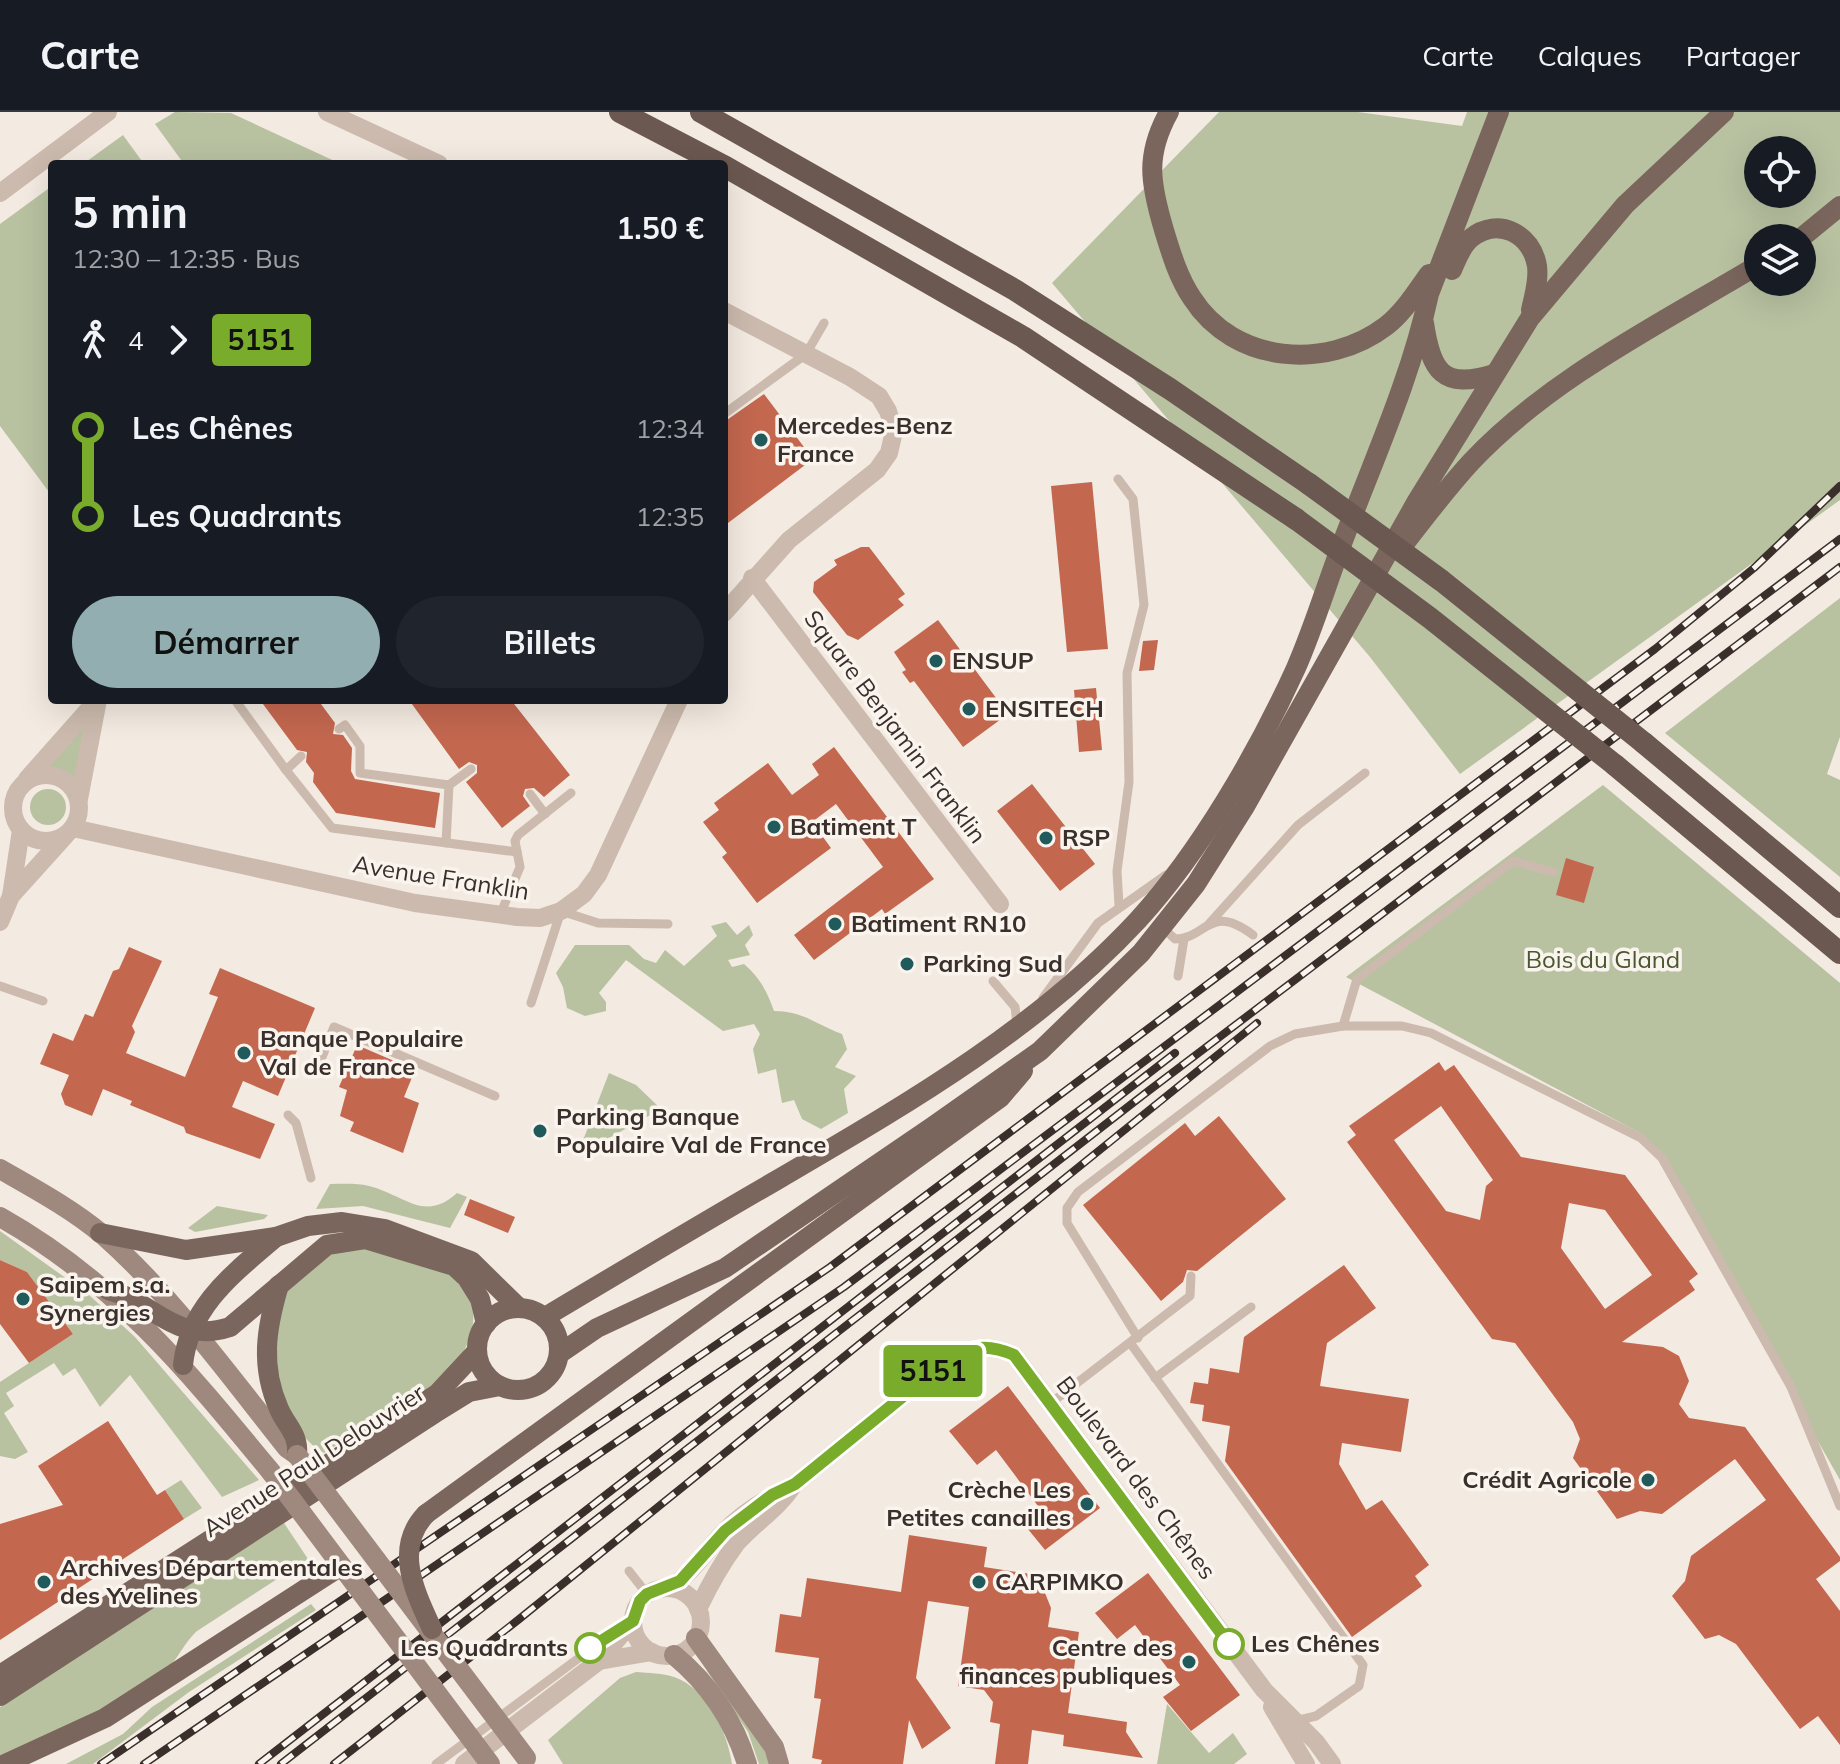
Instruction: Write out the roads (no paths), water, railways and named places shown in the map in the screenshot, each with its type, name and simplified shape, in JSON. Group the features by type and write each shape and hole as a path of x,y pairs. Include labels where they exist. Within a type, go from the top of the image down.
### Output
{"highway":[{"path":"620,112 712,160"},
{"path":"701,112 1015,290 1170,389 1309,484 1504,629 1840,907"},
{"path":"728,168 846,233 1023,337 1296,519 1488,662 1840,953"}],"main road":[{"path":"1169,112 1153,141 1151,171 1173,259 1192,299 1219,328 1254,347 1294,357 1333,353 1352,346 1387,326 1405,309 1446,252"},
{"path":"545,1317 877,1123 1018,1027 1084,973 1139,919 1182,864 1238,776 1295,668 1423,320 1429,294 1499,112"},
{"path":"432,1629 412,1586 410,1536 416,1524 1000,1098 1040,1051 1097,998 1163,928 1244,808 1358,603 1530,318 1625,205 1724,112"},
{"path":"1816,226 1840,206"},
{"path":"1494,374 1458,381 1437,370 1431,362 1423,320 1440,296 1462,248 1481,232 1494,228 1514,232 1531,247 1538,268 1530,318"},
{"path":"1358,603 1472,461 1531,410 1595,363 1744,273"},
{"path":"108,1290 130,1295 163,1321 210,1333 230,1327 327,1245 365,1239 454,1266 467,1278 480,1299 486,1324 477,1351 484,1371 500,1386 525,1389 538,1385 548,1377 559,1354 597,1328 725,1268 1040,1051"},
{"path":"0,1169 39,1191 100,1233 141,1271 287,1448 297,1455 432,1629 528,1761"},
{"path":"0,1184 58,1217 100,1233 186,1250 276,1237 308,1226 342,1222 385,1229 471,1261 519,1308"},
{"path":"0,1217 41,1240 108,1290 183,1365 271,1472 490,1764"},
{"path":"183,1365 191,1329 205,1305 226,1280 276,1237"},
{"path":"279,1285 267,1329 267,1368 280,1412 299,1440 297,1455"},
{"path":"486,1324 507,1309 519,1308 545,1317 557,1334 559,1354"},
{"name":"Avenue Paul Delouvrier","path":"0,1675 437,1394 460,1374 477,1351"},
{"name":"Avenue Paul Delouvrier","path":"0,1696 469,1392 500,1386"},
{"path":"5,1764 105,1718 341,1566"},
{"path":"696,1638 767,1735 779,1764"},
{"path":"674,1655 694,1671 729,1719 747,1764"}],"street":[{"path":"0,193 108,112"},
{"path":"327,112 430,160"},
{"path":"728,313 879,396 894,431 889,453 877,470 789,540 728,608"},
{"name":"Square Benjamin Franklin","path":"752,578 1000,904"},
{"path":"70,832 47,841 37,840 21,830 6,805 94,704"},
{"path":"11,896 70,832 80,809 79,799 97,704"},
{"name":"Avenue Franklin","path":"70,832 415,903 540,918 561,911 584,894 598,875 677,704"},
{"path":"24,782 45,774 56,776 74,788 79,799"},
{"path":"0,922 11,896 21,830"},
{"name":"Boulevard des Chênes","path":"795,1484 944,1363 971,1348 999,1348 1014,1355 1264,1690 1316,1742 1332,1764"},
{"path":"464,1764 599,1661 633,1621 640,1601 647,1594 670,1588 725,1531 772,1495 795,1484"},
{"path":"698,1609 710,1583 738,1542 780,1506 795,1484"},
{"path":"599,1661 652,1652 674,1655 691,1646 700,1628 698,1609 687,1594 670,1588"},
{"path":"633,1621 638,1639 652,1652"},
{"name":"Boulevard des Chênes","path":"1264,1690 1285,1733 1306,1764"}],"lane":[{"path":"728,411 806,354 824,323"},
{"path":"1118,479 1133,499 1144,605 1127,673 1129,782 1117,871 1119,905"},
{"path":"238,704 332,828 517,852"},
{"path":"339,729 345,725 360,746 360,773 449,785 471,769"},
{"path":"286,770 301,756"},
{"path":"1163,928 1175,939 1184,939 1208,925 1298,825 1365,773"},
{"path":"446,843 449,785"},
{"path":"500,915 520,867 515,841 518,835 571,793"},
{"path":"530,794 545,814"},
{"path":"1343,1026 1357,979 1478,885 1513,861 1553,872"},
{"path":"1018,1027 1065,970 1098,923 1119,905 1182,864"},
{"path":"531,1003 561,911 598,923 668,924"},
{"path":"1208,925 1231,922 1253,935"},
{"path":"1178,976 1184,939"},
{"path":"993,981 1015,1007 1018,1027"},
{"path":"0,986 43,1001"},
{"path":"1294,1721 1316,1716 1359,1686 1363,1665 1155,1378 1073,1237 1067,1223 1067,1208 1078,1192 1270,1046 1295,1034 1343,1026 1402,1026 1431,1033 1641,1138 1662,1158 1791,1387 1840,1506"},
{"path":"322,1057 334,1027 495,1096"},
{"path":"288,1115 296,1123 311,1178"},
{"path":"1051,1403 1190,1296 1191,1276"},
{"path":"1155,1378 1251,1307"},
{"path":"629,1571 647,1594"},
{"path":"436,1764 613,1631 633,1621"}],"railway":[{"path":"101,1764 830,1267 1655,649 1754,568 1840,486"},
{"path":"144,1764 844,1287 1840,539"},
{"path":"281,1764 1147,1092 1840,567"},
{"path":"334,1764 518,1620 1257,1023"},
{"path":"259,1764 1175,1053"}],"place":[{"name":"Mercedes-Benz France","path":"761,440"},
{"name":"ENSUP","path":"936,661"},
{"name":"ENSITECH","path":"969,709"},
{"name":"Batiment T","path":"774,827"},
{"name":"RSP","path":"1046,838"},
{"name":"Batiment RN10","path":"835,924"},
{"name":"Parking Sud","path":"907,964"},
{"name":"Banque Populaire Val de France","path":"244,1053"},
{"name":"Parking Banque Populaire Val de France","path":"540,1131"},
{"name":"Saipem s.a. Synergies","path":"23,1299"},
{"name":"Crédit Agricole","path":"1648,1480"},
{"name":"Crèche Les Petites canailles","path":"1087,1504"},
{"name":"Archives Départementales des Yvelines","path":"44,1582"},
{"name":"CARPIMKO","path":"979,1582"},
{"name":"Les Chênes","path":"1229,1644"},
{"name":"Les Quadrants","path":"590,1648"},
{"name":"Centre des finances publiques","path":"1189,1662"}],"park label":[{"name":"Bois du Gland","path":"1603,960"}]}
